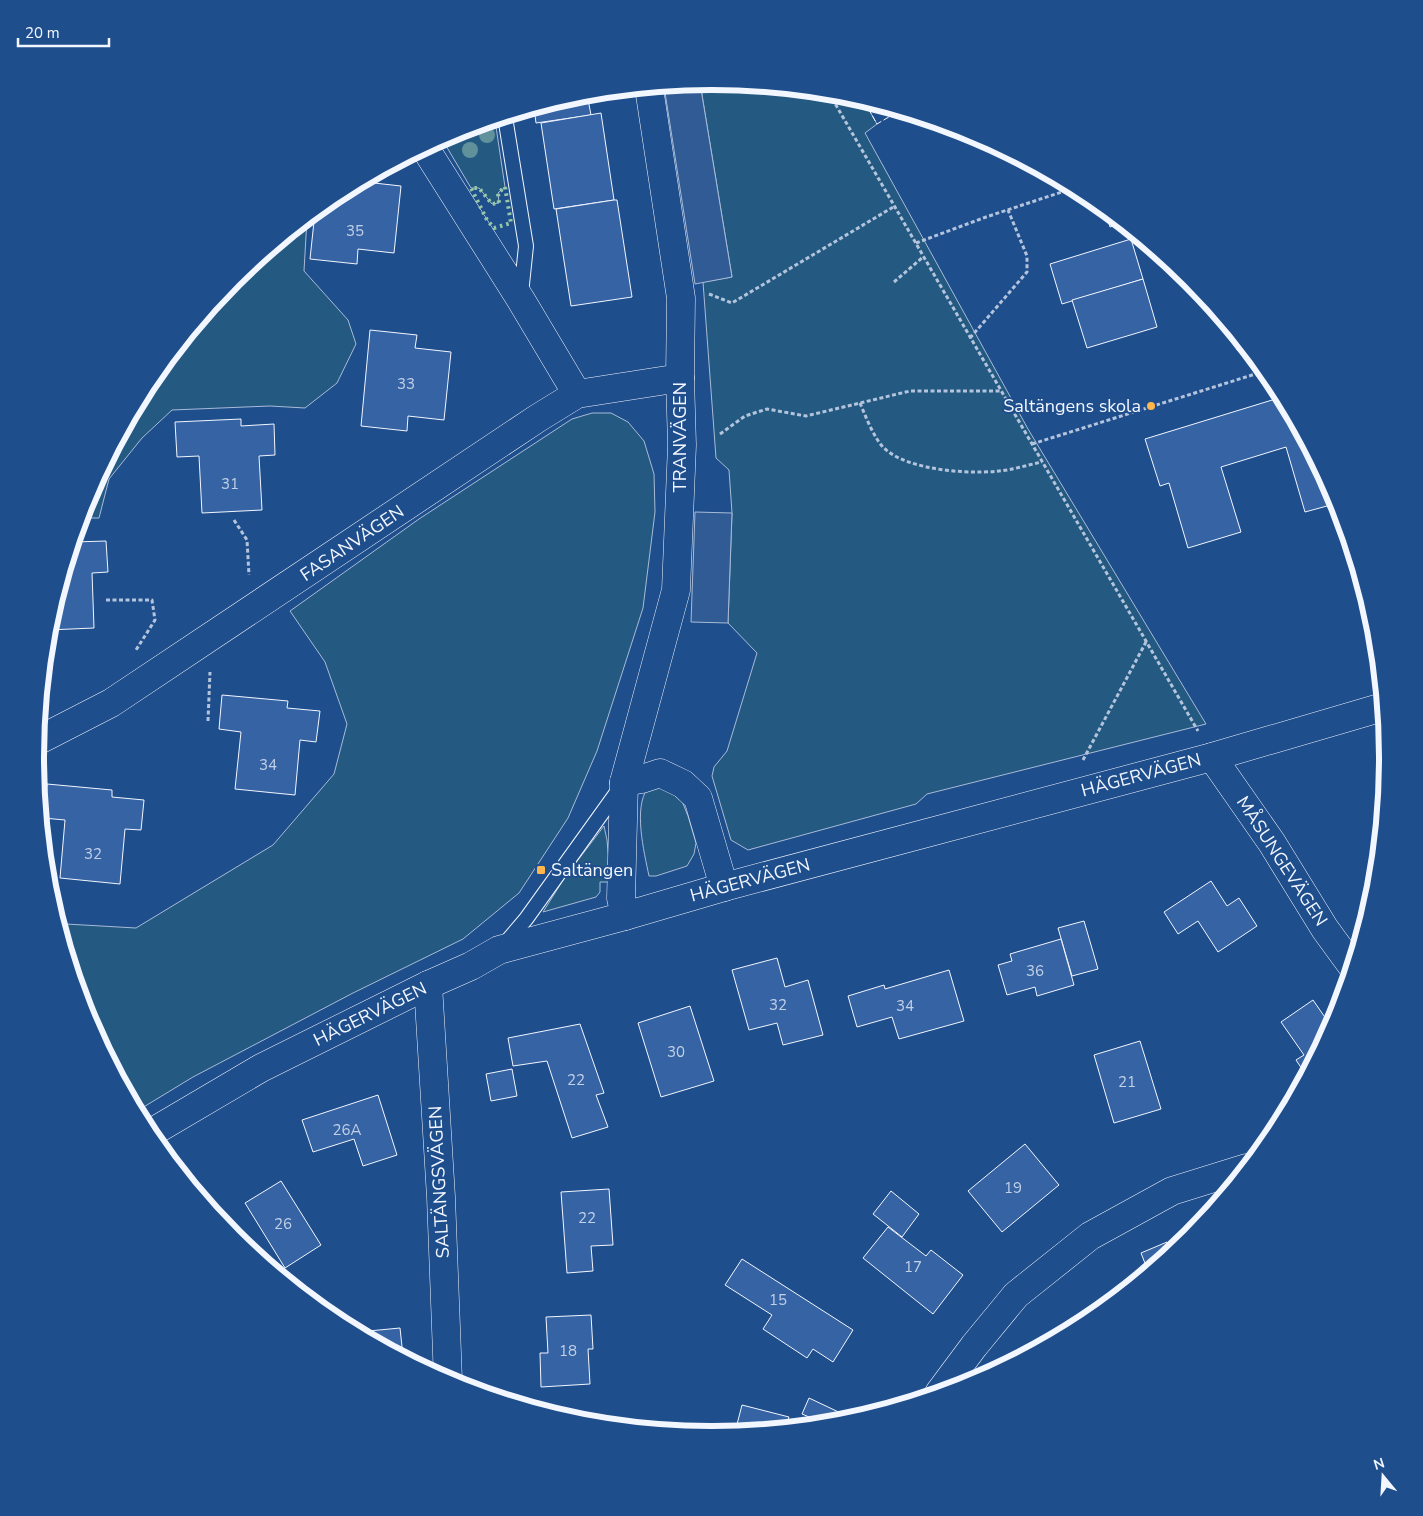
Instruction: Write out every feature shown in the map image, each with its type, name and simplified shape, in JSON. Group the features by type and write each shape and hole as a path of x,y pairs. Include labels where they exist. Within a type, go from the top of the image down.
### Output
{"street":[{"name":"TRANVÄGEN","path":"626,916 621,898 624,782 676,590 682,445 680,378 681,298 650,94"},
{"path":"428,153 521,300 577,394"},
{"name":"FASANVÄGEN","path":"44,737 111,704 538,418 577,394 680,378"},
{"name":"HÄGERVÄGEN","path":"156,1130 261,1068 428,985 471,966 500,950 626,916 1206,746 1377,708"},
{"name":"MÅSUNGEVÄGEN","path":"1206,746 1348,960"},
{"path":"624,782 660,773 683,784 698,798 724,886"},
{"name":"SALTÄNGSVÄGEN","path":"428,985 441,1197 448,1371"},
{"path":"947,1382 1016,1295 1090,1236 1172,1191 1236,1171"}],"lane":[{"path":"506,123 526,246 521,300"},
{"name":"TRANVÄGEN","path":"500,950 526,919 624,782"}],"path":[{"path":"834,102 1206,746"},
{"path":"916,243 1064,192"},
{"path":"681,298 709,294 732,303 894,206"},
{"path":"970,338 1027,272 1027,256 1008,210"},
{"path":"894,282 923,257"},
{"path":"1032,444 1257,373"},
{"path":"720,434 745,416 767,409 806,416 910,392 1000,391"},
{"path":"860,403 883,447 906,461 935,468 970,472 1011,470 1042,462"},
{"path":"234,520 247,540 250,579 264,602"},
{"path":"106,600 152,600 155,620 126,664 132,689"},
{"path":"1080,766 1146,641"},
{"path":"208,721 210,663"}],"shaded area":[{"path":"701,90 755,92 799,96 869,109 877,124 865,133 1028,429 1206,724 927,794 916,804 748,850 731,840 712,776 714,767 727,751 757,653 728,623 732,513 729,470 716,458 703,282 732,277"},
{"path":"701,90 732,277 695,284 665,92"},
{"path":"496,126 505,187 498,193 499,203 492,204 479,188 471,188 446,146"},
{"path":"307,227 304,271 348,320 356,344 337,383 305,408 270,406 172,410 142,438 109,479 99,518 89,518 133,424 156,387 209,318 239,286 271,256"},
{"path":"592,413 611,413 628,422 644,441 654,474 655,512 643,608 597,751 568,818 519,893 463,939 353,993 193,1077 143,1108 113,1053 95,1014 79,973 65,924 136,928 273,845 334,774 347,724 325,662 290,611 419,519 572,419"},
{"path":"695,512 732,513 728,623 691,622"},
{"path":"658,786 667,789 682,801 696,843 694,854 687,866 656,876 649,876 641,830 641,806 648,788"},
{"path":"604,826 611,882 600,882 600,892 596,897 543,912 565,877"}],"building":[{"path":"588,102 591,115 536,123 535,114"},
{"path":"601,113 614,200 554,209 541,123"},
{"path":"373,183 401,186 394,253 358,249 357,264 310,259 314,222"},
{"path":"617,200 632,297 571,306 556,209"},
{"path":"1131,239 1143,279 1062,304 1050,264"},
{"path":"1143,279 1157,327 1087,348 1072,300"},
{"path":"370,330 417,335 415,348 451,352 444,420 408,416 407,431 361,426"},
{"path":"1275,399 1290,424 1329,505 1305,512 1286,447 1221,467 1241,532 1188,548 1169,483 1160,486 1145,439"},
{"path":"241,419 241,426 274,424 275,455 259,456 262,510 202,513 199,456 177,457 175,422"},
{"path":"106,541 108,572 92,573 94,628 57,630 67,585 79,542"},
{"path":"222,695 288,701 287,708 320,711 316,742 300,740 295,795 235,789 241,732 219,729"},
{"path":"47,784 112,790 112,797 144,800 141,830 125,829 120,884 60,878 65,820 47,818 45,801"},
{"path":"1211,881 1227,906 1239,898 1257,926 1218,952 1198,921 1178,934 1164,912"},
{"path":"1084,921 1098,969 1072,976 1058,928"},
{"path":"1061,939 1074,985 1037,996 1035,987 1007,995 998,965 1012,961 1010,954"},
{"path":"777,958 785,987 808,980 823,1035 783,1045 777,1023 749,1030 732,970"},
{"path":"949,970 964,1021 899,1039 892,1017 857,1027 848,996 884,985 885,989"},
{"path":"1313,1000 1326,1019 1302,1069 1296,1060 1304,1055 1281,1022"},
{"path":"690,1006 714,1081 661,1097 638,1023"},
{"path":"580,1024 604,1093 596,1095 608,1127 572,1138 547,1061 513,1066 508,1038"},
{"path":"1140,1041 1161,1109 1114,1123 1094,1055"},
{"path":"512,1069 517,1096 491,1101 486,1074"},
{"path":"378,1095 397,1155 363,1166 354,1139 313,1152 302,1120"},
{"path":"1025,1144 1059,1185 1002,1232 968,1191"},
{"path":"281,1181 321,1245 285,1268 245,1203"},
{"path":"609,1189 613,1245 591,1246 593,1271 567,1273 561,1192"},
{"path":"891,1191 919,1214 902,1237 873,1214"},
{"path":"888,1227 926,1256 931,1250 963,1275 933,1314 863,1258"},
{"path":"1167,1242 1168,1245 1146,1265 1141,1253"},
{"path":"742,1259 853,1330 833,1362 813,1349 807,1358 763,1329 772,1315 725,1285"},
{"path":"591,1315 593,1349 588,1349 590,1384 541,1387 540,1353 548,1353 546,1317"},
{"path":"400,1328 402,1349 378,1336 370,1331"},
{"path":"809,1398 841,1413 811,1418 802,1414"},
{"path":"742,1405 789,1417 788,1421 737,1425"}],"hedge":[{"path":"505,187 511,223 494,228 487,220 471,188 479,188 492,204 499,203 498,193 505,187"}],"fence":[{"path":"869,109 877,124 892,115"}],"place":[{"name":"Saltängens skola","path":"1151,406"},
{"name":"Saltängen","path":"541,870"}]}
